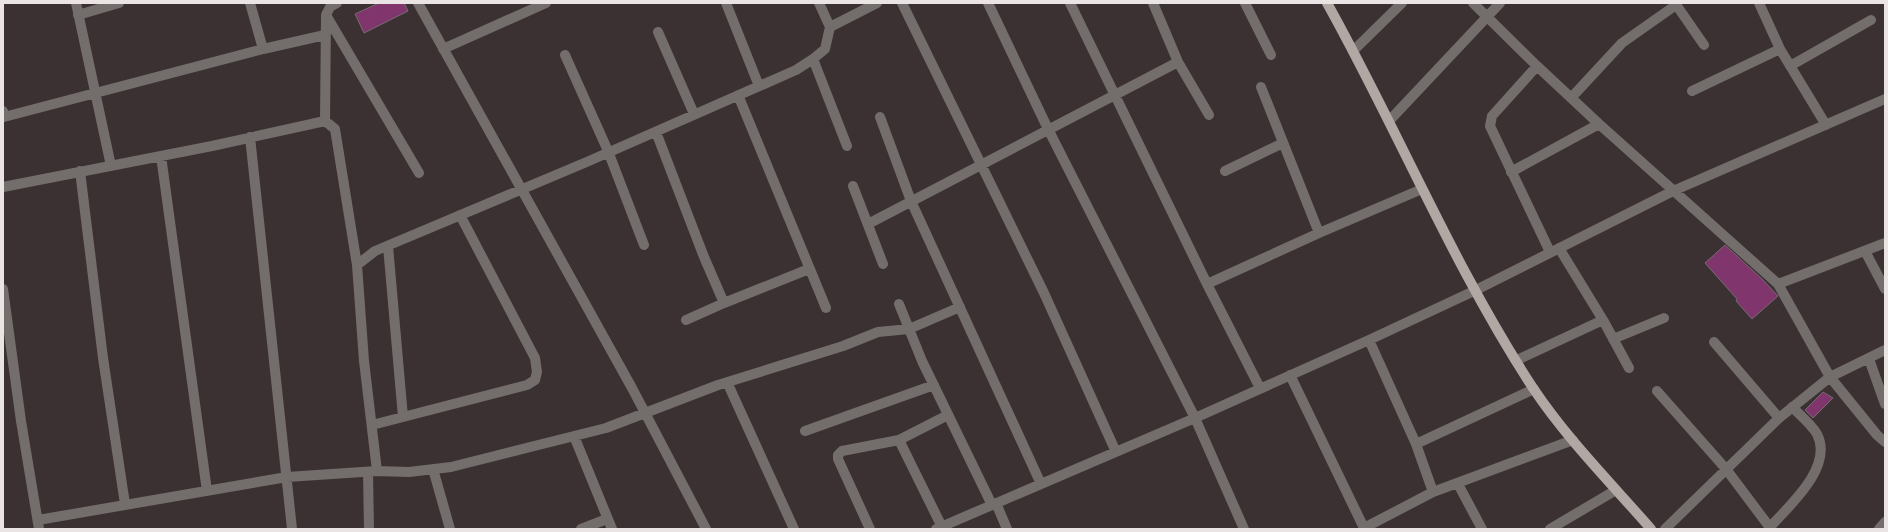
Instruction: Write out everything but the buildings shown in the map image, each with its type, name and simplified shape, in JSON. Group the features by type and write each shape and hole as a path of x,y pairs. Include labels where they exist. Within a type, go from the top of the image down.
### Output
{"main road":[{"path":"1327,3 1354,50 1422,189 1474,290 1516,360 1534,389 1573,440 1651,529"}],"street":[{"path":"76,3 111,166"},
{"path":"78,15 119,3"},
{"path":"250,3 263,49"},
{"path":"337,3 330,7 326,15 326,121 335,129 357,265 364,361 372,425 372,471 369,529"},
{"path":"418,3 646,414 706,529"},
{"path":"726,3 759,86"},
{"path":"357,265 375,251 608,151 656,132 796,70 825,49 830,28 819,3"},
{"path":"830,28 877,3"},
{"path":"902,3 1044,293 1116,452"},
{"path":"988,3 1048,129 1195,418 1244,529"},
{"path":"1070,3 1206,284 1260,388"},
{"path":"1153,3 1178,62 1209,115"},
{"path":"1245,3 1271,55"},
{"path":"1354,50 1402,3"},
{"path":"1473,3 1599,124 1778,284 1830,377 1885,442"},
{"path":"1389,120 1500,3"},
{"path":"1759,3 1780,50 1826,125"},
{"path":"443,48 542,4"},
{"path":"1571,98 1622,43 1676,4 1704,45"},
{"path":"326,15 419,173"},
{"path":"1790,66 1872,20"},
{"path":"658,32 694,114"},
{"path":"3,111 4,117 263,49 325,35"},
{"path":"1692,91 1780,50"},
{"path":"565,54 608,151 644,245"},
{"path":"813,59 847,146"},
{"path":"868,224 1178,62"},
{"path":"1537,66 1490,121 1492,133 1511,172 1555,250 1603,320 1629,368"},
{"path":"1261,87 1319,233"},
{"path":"738,95 826,308"},
{"path":"899,440 940,528 1195,418 1369,340 1474,290 1673,191 1885,99"},
{"path":"880,117 911,201 1041,484"},
{"path":"3,187 250,138 326,121"},
{"path":"1511,172 1599,124"},
{"path":"656,132 704,257 724,303"},
{"path":"250,138 292,529"},
{"path":"1225,171 1283,144"},
{"path":"161,156 207,491"},
{"path":"80,171 102,358 125,504"},
{"path":"853,186 883,264"},
{"path":"1206,284 1422,189"},
{"path":"372,425 527,385 535,380 537,372 535,358 460,215"},
{"path":"1778,284 1885,243"},
{"path":"388,246 403,417"},
{"path":"1865,251 1885,289"},
{"path":"686,320 809,268"},
{"path":"3,289 38,525 125,504 287,477 372,471 409,472 451,467 606,428 727,382 843,346 878,332 909,329 960,307"},
{"path":"899,304 948,415 1008,529"},
{"path":"1613,339 1664,318"},
{"path":"1516,360 1603,320"},
{"path":"1369,340 1416,444 1433,492"},
{"path":"1714,342 1779,418"},
{"path":"1665,529 1792,407 1830,377 1885,350"},
{"path":"1869,359 1885,404"},
{"path":"1290,375 1364,528 1433,492 1458,484 1573,440"},
{"path":"727,382 794,529"},
{"path":"805,431 934,385"},
{"path":"1416,444 1534,389"},
{"path":"1656,391 1726,469 1771,528 1811,480 1817,470 1820,446 1818,436 1813,428 1792,407"},
{"path":"870,529 838,459 838,454 842,451 899,440 948,415"},
{"path":"574,436 612,529"},
{"path":"433,469 450,529"},
{"path":"1458,484 1482,529"},
{"path":"1550,529 1616,490"},
{"path":"582,529 607,519"},
{"path":"1879,529 1885,522"}]}
